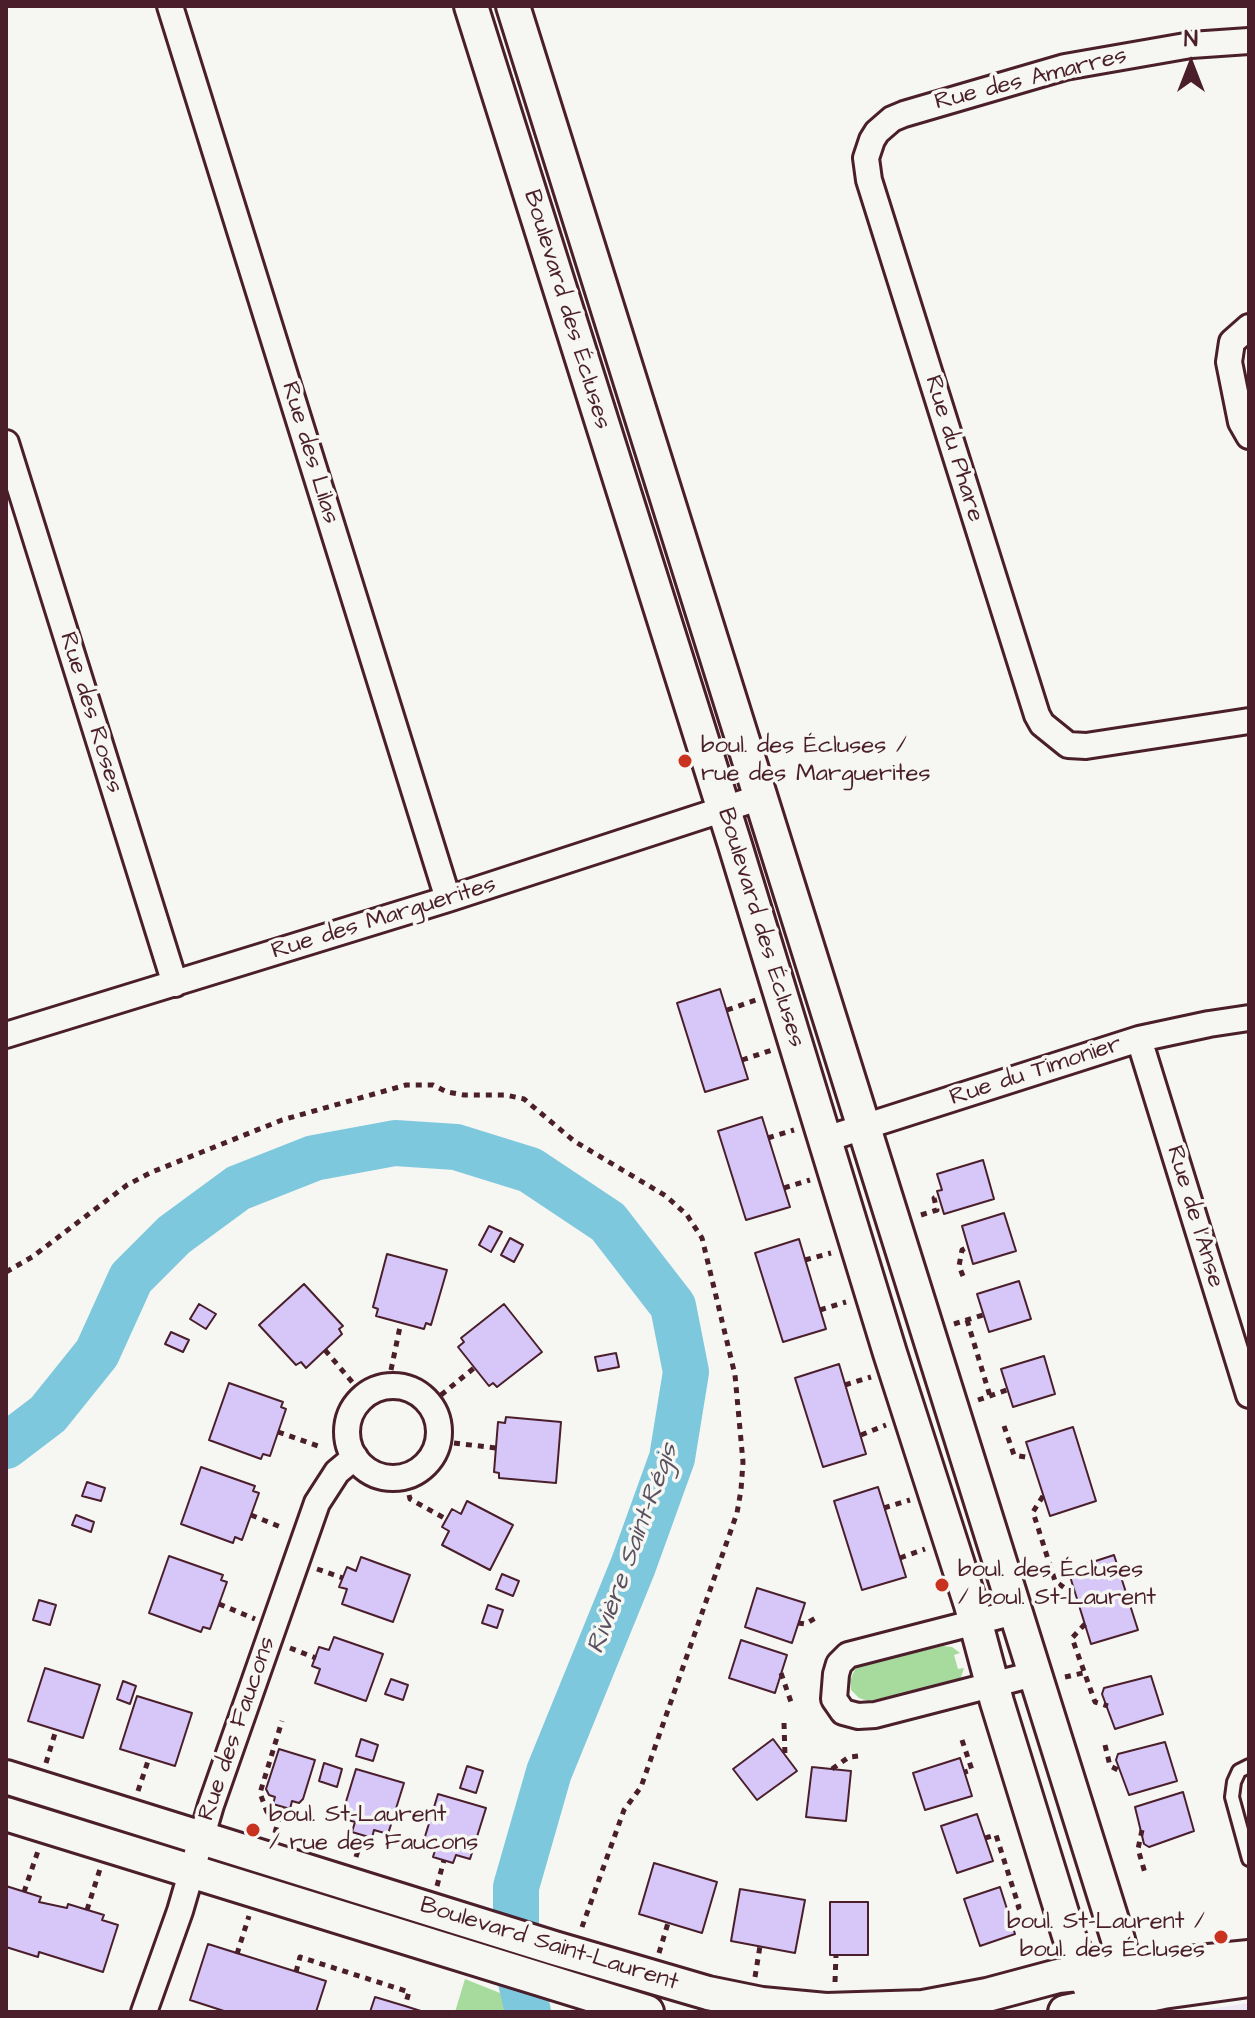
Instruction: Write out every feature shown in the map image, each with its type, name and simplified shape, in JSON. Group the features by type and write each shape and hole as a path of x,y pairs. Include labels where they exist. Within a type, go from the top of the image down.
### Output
{"street":[{"name":"Rue des Lilas","path":"170,6 448,899"},
{"name":"Boulevard des Écluses","path":"471,6 723,810 813,1133 890,1353 976,1622 1070,1939 1098,2009"},
{"name":"Boulevard des Écluses","path":"513,6 1015,1612 1047,1676 1132,1993"},
{"name":"Rue des Amarres","path":"872,140 884,126 904,114 1051,70 1165,48 1249,41"},
{"name":"Rue du Phare","path":"872,140 866,158 869,180 1037,715 1049,732 1068,745 1086,746 1249,721"},
{"path":"572,327 609,316"},
{"path":"1249,327 1232,342 1229,362 1241,422 1249,436"},
{"name":"Rue des Roses","path":"6,443 175,984"},
{"name":"Rue des Marguerites","path":"6,1035 448,899 761,797"},
{"name":"Rue du Timonier","path":"813,1133 864,1126 1139,1039 1249,1018"},
{"name":"Rue de l'Anse","path":"1139,1039 1240,1336 1249,1395"},
{"name":"Rue des Faucons","path":"144,2012 180,1911 189,1871 317,1503 337,1472 355,1457"},
{"path":"1015,1612 848,1655 839,1664 834,1699 843,1712 858,1716 875,1715 1047,1676"},
{"name":"Boulevard Saint-Laurent","path":"6,1777 484,1926 567,1942 735,1999 826,2010 923,2007 987,1995 1058,1976 1084,1973 1132,1993 1249,1980"},
{"name":"Boulevard Saint-Laurent","path":"6,1814 647,2012"},
{"name":"Boulevard Saint-Laurent","path":"1065,2012 1098,2009 1132,1993 1249,1957"}],"lane":[{"path":"1249,1766 1239,1771 1232,1797 1249,1859"}],"path":[{"path":"727,1010 759,999"},
{"path":"742,1060 775,1049"},
{"path":"6,1272 32,1257 127,1185 152,1172 282,1120 406,1085 433,1085 464,1095 506,1095 524,1099 574,1141 666,1196 687,1215 702,1238 735,1375 743,1462 741,1490 737,1513 641,1787 624,1810 567,1942"},
{"path":"768,1138 813,1133"},
{"path":"784,1188 815,1178"},
{"path":"916,1216 937,1210 934,1198 939,1196"},
{"path":"963,1276 959,1266 962,1250 968,1247"},
{"path":"805,1260 838,1251"},
{"path":"820,1310 853,1300"},
{"path":"949,1326 983,1315"},
{"path":"967,1320 990,1396"},
{"path":"391,1370 401,1322"},
{"path":"325,1350 353,1383"},
{"path":"441,1395 474,1368"},
{"path":"845,1385 876,1375"},
{"path":"973,1402 1007,1390"},
{"path":"861,1435 892,1423"},
{"path":"1004,1426 1014,1455 1031,1458"},
{"path":"278,1432 318,1446"},
{"path":"454,1443 496,1448"},
{"path":"409,1495 410,1499 446,1519"},
{"path":"1043,1496 1033,1512 1055,1581 1066,1589 1073,1589"},
{"path":"884,1508 915,1498"},
{"path":"251,1515 289,1530"},
{"path":"900,1558 930,1548"},
{"path":"312,1567 343,1578"},
{"path":"219,1604 257,1620"},
{"path":"798,1623 805,1624 819,1616"},
{"path":"1085,1624 1072,1638 1095,1702 1108,1706"},
{"path":"286,1647 316,1658"},
{"path":"781,1673 791,1702"},
{"path":"1047,1676 1083,1673"},
{"path":"279,1817 267,1812 260,1793 282,1721"},
{"path":"784,1723 785,1756"},
{"path":"44,1768 56,1730"},
{"path":"962,1740 972,1770 965,1772"},
{"path":"1105,1745 1110,1766 1122,1772"},
{"path":"832,1769 849,1757 858,1756"},
{"path":"136,1797 149,1758"},
{"path":"272,1840 282,1807"},
{"path":"1142,1830 1138,1849 1145,1873"},
{"path":"354,1866 363,1835"},
{"path":"985,1838 996,1835 1019,1907 1008,1911"},
{"path":"24,1892 40,1844"},
{"path":"436,1891 444,1860"},
{"path":"87,1910 102,1864"},
{"path":"237,1954 251,1910"},
{"path":"657,1958 668,1923"},
{"path":"754,1983 760,1946"},
{"path":"835,1991 836,1955"},
{"path":"296,1972 300,1957 409,1992 405,2006"}],"shaded area":[{"path":"1249,2003 1249,2012 1195,2012 1203,2010"}],"green space":[{"path":"943,1646 952,1647 960,1653 954,1655 958,1669 964,1668 955,1682 868,1701 851,1690 850,1680 857,1665"},
{"path":"465,1979 505,1995 511,2012 455,2012"}],"building":[{"path":"720,989 748,1079 705,1092 677,1003"},
{"path":"762,1117 790,1207 746,1220 718,1131"},
{"path":"983,1160 994,1199 944,1214 937,1191 942,1190 937,1174"},
{"path":"1004,1213 1016,1251 973,1264 962,1226"},
{"path":"489,1226 502,1232 491,1252 479,1245"},
{"path":"510,1238 523,1245 514,1262 501,1255"},
{"path":"799,1239 826,1329 783,1342 755,1253"},
{"path":"387,1254 447,1270 431,1325 426,1323 424,1329 376,1316 378,1309 373,1307"},
{"path":"1019,1281 1031,1319 989,1332 977,1294"},
{"path":"304,1284 343,1326 339,1329 342,1334 306,1368 301,1362 296,1365 259,1325"},
{"path":"199,1304 216,1314 206,1329 190,1319"},
{"path":"504,1304 542,1352 497,1387 493,1383 489,1386 458,1347 464,1342 461,1338"},
{"path":"171,1332 189,1340 183,1352 165,1344"},
{"path":"616,1353 619,1367 598,1371 595,1357"},
{"path":"1044,1356 1055,1394 1013,1407 1001,1369"},
{"path":"839,1364 866,1454 823,1467 795,1378"},
{"path":"229,1383 283,1402 281,1407 286,1409 270,1456 263,1454 261,1459 209,1440"},
{"path":"506,1417 561,1422 556,1483 499,1478 499,1473 494,1472 498,1422 505,1423"},
{"path":"1073,1427 1096,1501 1050,1516 1026,1442"},
{"path":"201,1467 255,1486 253,1491 259,1493 242,1540 235,1537 233,1543 181,1524"},
{"path":"87,1482 105,1488 101,1501 82,1496"},
{"path":"878,1487 906,1577 862,1590 834,1501"},
{"path":"467,1501 513,1525 490,1570 442,1545 449,1531 442,1527 452,1509 461,1514"},
{"path":"76,1515 94,1522 91,1532 72,1525"},
{"path":"1114,1555 1138,1630 1091,1644 1068,1570"},
{"path":"169,1556 223,1575 221,1580 227,1582 210,1629 203,1627 201,1632 149,1613"},
{"path":"361,1557 410,1575 393,1622 342,1604 347,1589 339,1587 347,1567 356,1571"},
{"path":"502,1574 519,1581 513,1596 496,1589"},
{"path":"757,1588 805,1603 792,1643 745,1627"},
{"path":"39,1600 56,1605 50,1625 33,1620"},
{"path":"488,1605 503,1610 497,1628 482,1623"},
{"path":"334,1637 383,1654 366,1701 315,1683 320,1669 312,1666 319,1647 329,1650"},
{"path":"741,1640 787,1655 775,1693 729,1678"},
{"path":"45,1668 100,1685 83,1738 28,1721"},
{"path":"1151,1676 1163,1714 1115,1729 1102,1694 1104,1688"},
{"path":"391,1679 408,1685 403,1700 385,1694"},
{"path":"123,1681 136,1686 130,1704 117,1699"},
{"path":"137,1696 192,1713 175,1766 120,1749"},
{"path":"361,1739 378,1745 373,1761 356,1756"},
{"path":"773,1739 797,1771 757,1800 733,1769"},
{"path":"1165,1742 1177,1781 1129,1795 1116,1760 1118,1754"},
{"path":"279,1749 315,1760 303,1799 299,1803 292,1801 290,1809 273,1804 275,1797 269,1795 266,1789"},
{"path":"960,1758 972,1796 925,1810 913,1773"},
{"path":"324,1763 342,1769 337,1787 319,1781"},
{"path":"467,1766 483,1771 476,1793 460,1788"},
{"path":"812,1767 851,1771 846,1821 806,1817"},
{"path":"356,1769 404,1783 388,1834 374,1830 372,1838 352,1832 355,1822 341,1818"},
{"path":"1183,1792 1194,1831 1149,1847 1144,1844 1135,1807"},
{"path":"438,1794 486,1808 470,1859 456,1855 453,1863 433,1857 436,1847 423,1843"},
{"path":"977,1814 993,1861 957,1873 941,1826"},
{"path":"654,1863 717,1882 702,1933 639,1914"},
{"path":"6,1886 41,1897 39,1902 67,1908 68,1904 104,1915 102,1920 118,1925 103,1972 39,1952 38,1957 6,1947"},
{"path":"1000,1887 1015,1934 980,1946 964,1899"},
{"path":"740,1889 805,1900 795,1953 731,1941"},
{"path":"830,1902 868,1902 868,1955 830,1955"},
{"path":"208,1944 326,1981 316,2012 227,2012 190,2000"},
{"path":"375,1997 405,2006 424,2012 370,2012"}],"waterway":[{"name":"Rivière Saint-Régis","path":"6,1446 48,1414 97,1353 131,1278 174,1235 238,1188 314,1158 395,1143 456,1147 530,1170 608,1222 673,1306 686,1372 672,1458 633,1566 549,1772 516,1887 516,1960 528,2012"}],"place":[{"name":"boul. des Écluses / rue des Marguerites","path":"685,761"},
{"name":"boul. des Écluses / boul. St-Laurent","path":"942,1585"},
{"name":"boul. St-Laurent / rue des Faucons","path":"253,1830"},
{"name":"boul. St-Laurent / boul. des Écluses","path":"1221,1937"}]}
